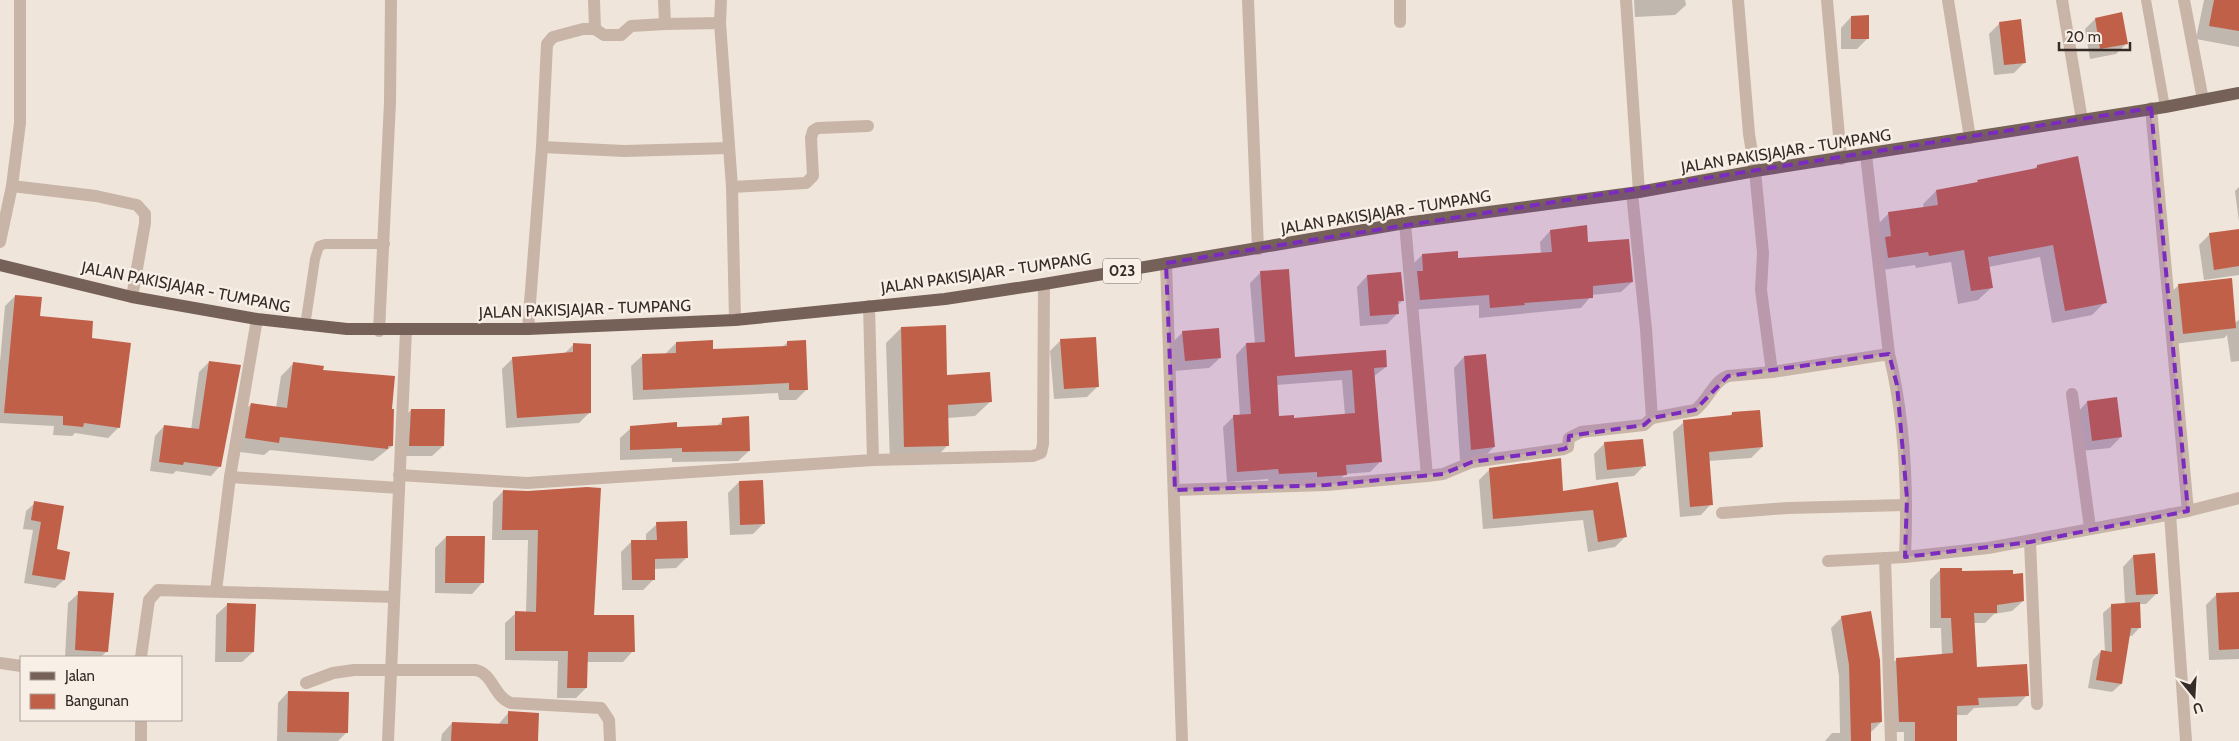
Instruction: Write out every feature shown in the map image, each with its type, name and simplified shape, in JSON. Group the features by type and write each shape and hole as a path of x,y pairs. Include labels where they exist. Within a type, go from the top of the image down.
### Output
{"main road":[{"name":"JALAN PAKISJAJAR - TUMPANG","path":"0,265 132,297 306,326 379,331 528,328 735,320 945,299 1258,249 1405,223 1635,192 1756,171 2166,107 2239,93"}],"street":[{"path":"0,242 12,186 21,99 20,0"},
{"path":"379,331 384,244 391,0"},
{"path":"594,0 595,29"},
{"path":"664,0 665,24"},
{"path":"721,0 720,24 732,188 735,320"},
{"path":"1248,0 1258,249"},
{"path":"1400,0 1400,22"},
{"path":"1626,0 1635,192 1652,418"},
{"path":"1738,0 1749,134 1756,171 1763,253 1761,290 1772,372"},
{"path":"1827,0 1841,159"},
{"path":"1948,0 1970,138"},
{"path":"2062,0 2082,120"},
{"path":"2184,0 2203,100"},
{"path":"528,328 542,147 547,44 553,36 583,30 595,29 604,35 621,35 631,26 720,24"},
{"path":"2151,108 2188,511"},
{"path":"732,188 806,183 813,176 811,138 815,129 868,126"},
{"path":"542,147 624,152 730,148"},
{"path":"1866,155 1889,354 1897,385 1906,505 1905,557"},
{"path":"12,186 96,196 137,205 142,208 146,223 132,297"},
{"path":"1405,223 1427,476"},
{"path":"1166,263 1182,741"},
{"path":"230,477 399,482 527,483 873,460 1024,458 1041,453 1043,444 1044,284"},
{"path":"869,306 873,460"},
{"path":"216,591 230,477 257,319"},
{"path":"388,741 406,330"},
{"path":"1175,490 1326,485 1443,474 1472,462 1564,449 1568,447 1568,438 1572,435 1620,426 1644,425 1652,418 1695,410 1722,378 1889,354"},
{"path":"2072,394 2090,528"},
{"path":"1828,560 1905,557 2030,542 2090,528 2188,511 2239,498"},
{"path":"1722,513 1788,508 1906,505"},
{"path":"2170,514 2186,741"},
{"path":"2030,542 2037,704"},
{"path":"1886,558 1890,741"},
{"path":"141,656 148,600 153,594 165,588 394,596"},
{"path":"0,663 20,666"},
{"path":"306,683 343,671 476,670 486,675 501,697 511,703 601,708 609,720 610,741"},
{"path":"140,721 141,741"}],"lane":[{"path":"2146,0 2166,107"},
{"path":"306,326 314,259 319,246 325,244 384,244"}],"highlighted area":[{"path":"2151,108 2188,511 2030,542 1905,557 1907,498 1897,385 1889,354 1728,376 1695,410 1652,418 1644,425 1569,436 1568,447 1564,449 1472,462 1443,474 1326,485 1175,490 1166,263"}],"building":[{"path":"2214,0 2239,0 2239,31 2209,26"},
{"path":"2122,12 2128,44 2100,49 2095,18"},
{"path":"1869,15 1869,39 1851,39 1851,16"},
{"path":"2021,19 2026,63 2004,65 1999,22"},
{"path":"2078,156 2107,303 2065,311 2053,245 1988,257 1993,288 1971,291 1964,250 1929,256 1928,252 1888,258 1885,237 1891,236 1888,212 1938,205 1936,190 2037,168 2037,165"},
{"path":"1587,225 1588,242 1629,239 1633,282 1593,286 1593,298 1524,303 1525,305 1490,308 1489,295 1420,300 1417,271 1423,271 1422,254 1458,251 1458,258 1552,252 1550,230"},
{"path":"2239,229 2239,266 2214,270 2209,233"},
{"path":"1289,269 1295,357 1386,350 1387,367 1374,368 1382,462 1346,465 1347,475 1317,477 1317,472 1279,474 1278,469 1237,472 1233,415 1251,414 1246,343 1265,342 1260,271","holes":["1352,370 1355,413 1294,418 1294,415 1279,416 1277,376"]},
{"path":"1401,272 1404,301 1398,301 1399,314 1370,316 1367,275"},
{"path":"2232,278 2236,328 2183,334 2178,284"},
{"path":"15,295 42,297 40,316 93,321 92,338 131,343 120,428 84,423 83,427 63,425 63,416 4,413"},
{"path":"946,325 947,375 990,372 992,402 948,405 949,446 904,447 901,327"},
{"path":"1219,328 1221,358 1185,361 1182,331"},
{"path":"1096,337 1099,387 1064,389 1060,339"},
{"path":"713,340 713,349 787,346 787,341 806,340 808,390 789,390 789,383 643,390 642,354 676,353 676,342"},
{"path":"573,343 591,344 591,413 517,418 512,357 573,352"},
{"path":"1486,354 1495,447 1471,450 1464,356"},
{"path":"209,361 241,365 221,467 184,462 183,465 159,462 164,425 199,429"},
{"path":"293,362 324,366 323,370 395,376 392,409 394,409 393,446 388,446 388,449 280,437 279,443 245,438 251,403 287,408"},
{"path":"2117,397 2122,437 2092,441 2087,401"},
{"path":"411,409 445,409 444,446 409,446"},
{"path":"1760,410 1763,447 1709,452 1713,505 1690,507 1683,420 1732,415 1732,412"},
{"path":"749,416 750,451 682,452 682,448 630,450 630,426 677,422 677,427 722,425 722,418"},
{"path":"1643,439 1646,466 1607,470 1604,442"},
{"path":"1561,458 1563,491 1618,482 1627,537 1598,542 1593,510 1493,519 1489,468"},
{"path":"763,480 765,524 740,525 739,481"},
{"path":"587,487 601,488 594,615 634,615 635,652 588,652 587,688 567,688 568,651 515,651 515,611 536,612 538,530 502,530 503,490 528,491"},
{"path":"34,501 64,506 57,549 70,552 65,580 32,575 41,522 31,520"},
{"path":"687,521 688,558 655,559 655,580 632,580 631,540 657,540 656,522"},
{"path":"446,536 485,536 484,583 445,583"},
{"path":"2155,553 2158,594 2136,595 2133,555"},
{"path":"1940,568 1962,568 1962,571 2013,570 2013,574 2023,573 2024,601 1997,605 1997,613 1974,613 1977,667 2027,664 2029,696 1978,698 1979,705 1957,706 1957,741 1915,741 1915,722 1899,722 1896,658 1953,653 1951,618 1941,618"},
{"path":"78,591 114,593 108,652 75,650"},
{"path":"2239,592 2239,649 2219,650 2216,593"},
{"path":"2140,602 2141,628 2131,628 2122,684 2096,680 2101,650 2112,652 2111,604"},
{"path":"227,603 256,604 254,652 226,652"},
{"path":"1871,611 1880,660 1882,722 1871,723 1871,741 1851,741 1849,665 1841,616"},
{"path":"288,691 349,692 348,733 287,732"},
{"path":"508,711 539,713 538,741 451,741 452,722 508,724"}]}
